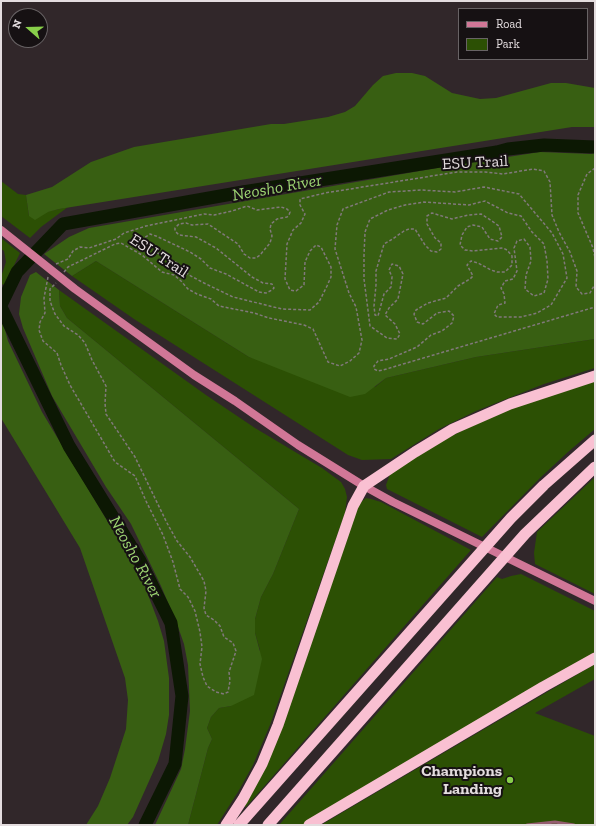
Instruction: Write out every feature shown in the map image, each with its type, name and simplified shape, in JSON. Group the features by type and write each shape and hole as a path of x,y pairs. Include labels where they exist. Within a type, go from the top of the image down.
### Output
{"highway":[{"path":"226,825 243,799 262,764 278,725 353,506 364,486 453,429 510,404 595,376"},
{"path":"239,825 511,518 544,485 595,440"},
{"path":"268,825 525,534 595,467"},
{"path":"309,825 595,658"}],"main road":[{"path":"2,230 75,289 194,375 235,401 278,432 364,486 393,502 595,601"}],"lane":[{"path":"527,825 556,822 574,825"}],"path":[{"path":"595,168 587,174 578,195 578,213 593,248 595,258"},
{"name":"ESU Trail","path":"54,264 68,259 73,251 80,246 89,248 116,239 124,233 146,226 204,214 214,215 247,206 257,210 281,207 290,212 289,215 287,217 277,219 271,224 270,229 272,236 270,243 256,258 250,258 244,254 238,244 208,224 192,225 186,223 179,224 175,228 179,235 196,237 216,248 252,277 263,283 272,284 274,288 266,292 259,292 226,274 210,268 201,259 190,252 156,236 150,234 141,241 142,245 177,263 189,275 233,297 282,309 310,310 319,302 327,286 331,277 331,267 321,247 316,245 310,251 305,262 304,285 296,291 290,290 285,279 287,244 293,230 301,223 305,214 300,205 300,199 325,193 457,172 486,172 504,174 533,169 544,171 550,182 552,215 570,252 577,271 576,287 582,294 590,293 595,284"},
{"name":"ESU Trail","path":"63,272 68,267 115,244 121,244 142,255 162,272 174,275 188,289 196,294 211,299 219,306 304,325 313,329 328,362 340,366 350,361 359,353 362,340 356,307 349,292 334,249 337,226 343,209 389,192 421,190 455,192 484,187 519,194 552,233 563,254 567,278 551,305 537,313 521,317 497,317 494,314 498,305 505,303 504,294 501,288 505,281 513,279 517,271 514,248 517,241 524,239 530,247 531,261 526,275 525,290 534,296 544,293 548,279 544,244 532,232 521,216 508,213 485,201 468,205 424,202 394,208 370,219 365,232 364,279 370,326 387,338 397,340 400,334 395,324 385,315 389,308 398,299 403,274 399,266 392,264 389,270 392,277 391,287 384,294 381,302 381,310 378,316 375,315 374,306 376,271 384,244 404,231 415,229 425,245 431,251 437,252 441,249 441,243 435,238 427,224 428,216 432,213 452,219 480,214 489,219 499,226 502,237 498,241 490,239 482,227 473,225 467,227 462,235 460,245 465,250 473,251 503,248 508,250 512,256 512,265 505,272 497,272 471,261 467,265 473,276 470,279 458,286 446,298 428,303 416,310 414,314 417,322 423,324 437,312 449,311 454,316 452,323 417,347 389,359 378,361 374,366 374,369 378,371 383,370 595,307"},
{"path":"48,274 48,284 44,298 45,313 40,322 39,330 43,341 57,353 60,365 70,385 115,462 135,476 163,534 180,589 188,598 195,611 202,647 200,664 203,677 207,686 216,692 224,694 228,692 230,681 229,672 236,650 233,643 224,637 220,626 206,615 204,608 206,591 204,581 190,557 177,541 135,458 106,414 106,386 85,344 78,335 64,326 55,314 50,302 50,289 59,278"}],"green space":[{"path":"396,73 412,73 425,76 452,93 480,99 496,98 551,83 566,83 595,88 595,127 572,127 59,209 48,212 35,220 29,216 26,195 52,187 91,162 134,147 271,124 284,124 328,117 345,112 355,106 383,76"},
{"path":"540,152 595,153 595,339 476,357 386,378 365,394 350,397 249,357 96,261 72,276 44,254 69,237 89,228 443,167"},
{"path":"1,181 18,194 26,195 29,216 68,207 41,227 30,238 1,216"},
{"path":"1,238 20,253 5,284 1,285 1,277 6,262 4,251 1,249"},
{"path":"96,261 249,357 375,387 386,378 476,357 595,339 595,368 544,384 476,411 439,429 391,459 362,460 348,455 134,319 72,276"},
{"path":"36,272 59,290 60,306 67,318 299,509 273,574 261,597 255,619 255,633 262,659 254,695 231,706 219,708 211,717 207,728 212,739 208,748 188,825 155,825 181,769 185,749 190,711 188,665 184,644 161,586 131,524 106,487 52,396 23,328 19,314 21,297 30,275"},
{"path":"59,290 206,395 255,428 322,468 341,482 345,489 347,497 345,513 270,725 253,765 217,825 188,825 208,748 212,739 207,728 211,717 219,708 231,706 260,650 255,633 255,619 261,597 273,574 299,509 67,318 60,306"},
{"path":"1,315 8,341 42,412 142,579 164,641 169,678 169,715 166,734 158,761 133,817 127,825 86,825 98,806 110,778 126,729 128,700 125,678 80,548 1,418"},
{"path":"595,379 595,429 540,478 482,537 387,489 386,485 390,474 432,446 503,410"},
{"path":"595,477 595,594 535,564 534,553 537,532"},
{"path":"366,498 381,502 471,550 246,807 243,806 355,509"},
{"path":"521,574 595,611 595,654 304,825 279,825 497,577 502,579"},
{"name":"Champions Landing","path":"595,664 595,679 535,713 595,736 595,825 321,825"}],"waterway":[{"name":"Neosho River","path":"1,305 17,272 63,224 243,192 508,149 544,145 595,147"},
{"name":"Neosho River","path":"1,307 69,446 140,561 171,623 182,696 175,764 145,825"}],"place":[{"name":"Champions Landing","path":"510,780"}]}
